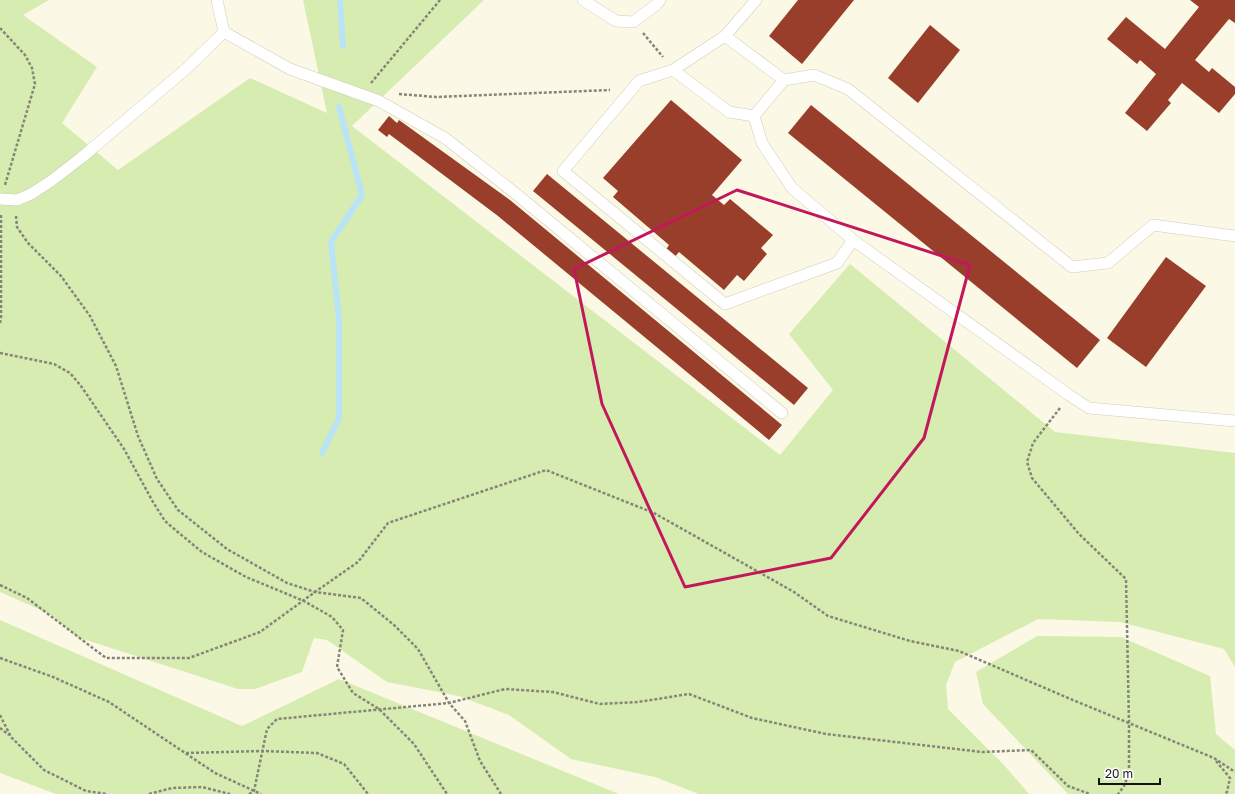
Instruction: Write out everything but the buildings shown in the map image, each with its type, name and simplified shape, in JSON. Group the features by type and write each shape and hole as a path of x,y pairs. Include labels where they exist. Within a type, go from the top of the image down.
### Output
{"lane":[{"path":"217,0 224,32 290,69 379,101 445,138 515,193 782,413"},
{"path":"583,0 616,21 633,22 656,5 660,0"},
{"path":"756,0 725,36 673,70 639,81 563,171 725,304 838,263 853,240"},
{"path":"1,199 17,200 31,194 51,181 81,158 186,69 224,32"},
{"path":"725,36 784,80"},
{"path":"673,70 730,112 754,116"},
{"path":"754,116 784,80 814,75 848,89 1072,267 1108,263 1153,225 1235,236"},
{"path":"754,116 762,143 792,188 853,240 1089,408 1235,421"}],"path":[{"path":"368,87 440,0"},
{"path":"633,22 673,70"},
{"path":"0,28 25,55 32,68 35,84 1,199 0,322"},
{"path":"397,94 436,97 632,89"},
{"path":"31,194 19,205 16,216 17,227 28,243 61,276 90,316 116,366 138,436 157,479 178,510 227,549 287,583 315,592 361,598 394,626 418,649 449,703 465,721 480,762 501,794"},
{"path":"0,352 54,364 70,373 82,386 124,449 165,521 202,552 246,577 304,601 332,617 343,630 337,667 353,693 379,709 414,744 447,794"},
{"path":"1069,395 1033,443 1027,462 1032,478 1079,534 1126,578 1129,773 1124,786 1118,794"},
{"path":"0,585 27,598 106,658 189,658 260,632 358,562 388,523 546,470 654,513 794,592 828,616 910,641 959,651 1129,724 1214,758 1235,772"},
{"path":"0,658 53,677 109,702 215,773 261,794"},
{"path":"249,794 254,791 267,729 277,719 449,703 505,688 553,692 600,704 638,702 688,694 752,718 826,734 982,752 1031,750 1068,786 1090,794"},
{"path":"0,715 11,737"},
{"path":"0,728 44,770 86,791 107,794"},
{"path":"186,753 262,751 317,753 344,764 368,794"},
{"path":"1214,758 1230,778 1227,792 1224,794"},
{"path":"152,794 172,788 202,787 230,794"}],"highlighted area":[{"path":"737,190 970,265 924,438 831,558 685,587 602,404 574,269"}],"green space":[{"path":"0,0 49,0 23,15 97,67 62,123 118,170 250,78 327,113 303,0 484,0 352,126 780,455 833,390 789,334 850,264 1055,432 1235,453 1235,667 1224,649 1120,622 1038,619 955,662 946,685 948,709 1005,766 1029,794 699,794 655,777 571,759 509,715 459,696 387,682 327,640 314,638 302,672 255,689 238,689 77,637 50,614 0,592"},
{"path":"0,620 242,726 339,679 619,794 56,794 0,773"},
{"path":"1037,636 1121,637 1210,676 1216,734 1235,750 1235,794 1068,794 983,704 976,672"}],"waterway":[{"path":"340,0 343,46"},
{"path":"322,453 339,418 339,319 331,242 362,195 339,107"}]}
